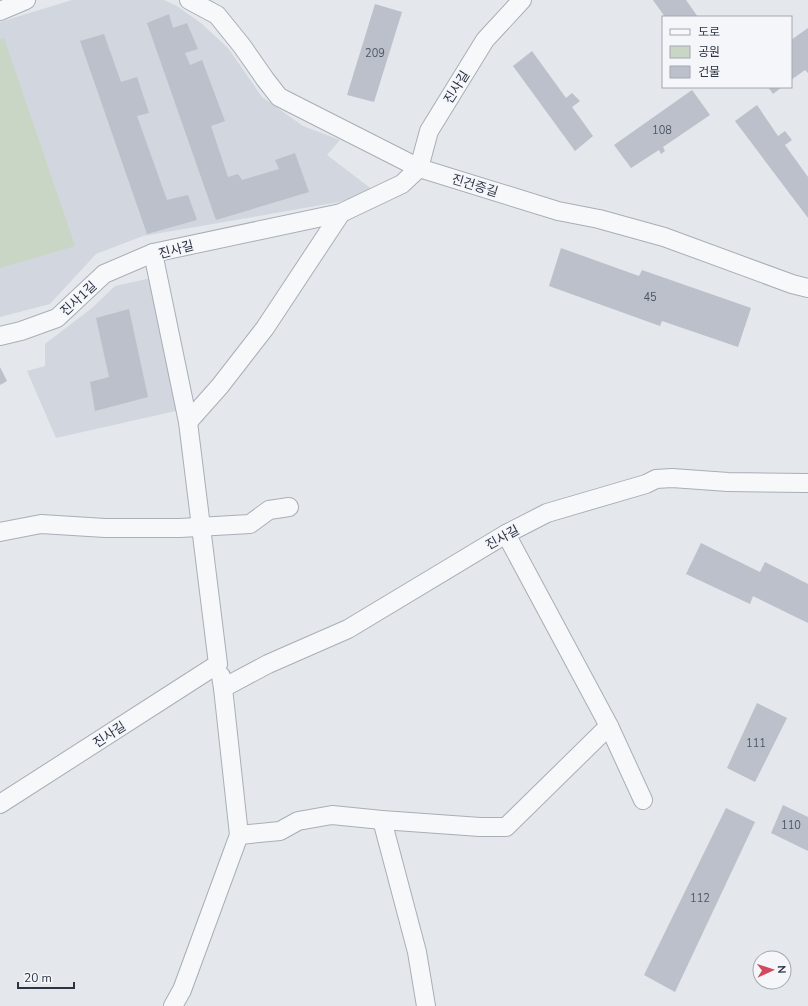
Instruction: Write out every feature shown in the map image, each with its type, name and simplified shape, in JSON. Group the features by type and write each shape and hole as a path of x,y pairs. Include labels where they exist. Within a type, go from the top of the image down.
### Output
{"street":[{"path":"0,11 26,0"},
{"name":"진건중길","path":"190,0 217,15 242,46 279,97 419,168 558,211 600,219 664,237 792,284 808,288"},
{"name":"진사길","path":"173,1006 182,990 239,835 223,688 218,664 188,422 153,253 341,213 402,184 419,168 429,131 485,40 522,0"},
{"path":"188,422 220,386 265,328 341,213"},
{"name":"진사1길","path":"0,336 57,318 104,274 153,253"},
{"name":"진사길","path":"223,688 268,664 348,629 506,534 547,513 646,484 656,479 672,478 728,482 808,482"},
{"path":"0,532 41,524 105,528 250,524 269,510 289,507"},
{"path":"506,534 609,726 643,800"},
{"name":"진사길","path":"0,804 218,664"},
{"path":"239,835 280,831 298,821 332,815 480,827 506,827 609,726"},
{"path":"382,820 417,952 426,1006"}],"shaded area":[{"path":"72,0 164,0 177,6 202,24 228,48 262,97 303,126 340,140 327,155 373,190 339,202 143,236 96,254 50,304 0,317 0,22"},
{"path":"151,278 180,410 56,438 27,371 45,366 45,344 92,308 115,286"}],"green space":[{"path":"4,38 75,246 0,268 0,40"}],"building":[{"path":"653,0 686,0 697,16 664,16"},
{"path":"375,4 402,12 374,102 347,95"},
{"path":"169,14 173,28 187,23 198,49 185,53 190,65 202,60 225,121 211,126 228,177 238,174 242,180 279,169 275,160 295,153 309,192 216,220 147,23"},
{"path":"808,28 808,73 805,70 792,79 792,39"},
{"path":"104,34 121,82 137,77 149,113 137,116 167,200 188,195 197,220 147,234 80,41"},
{"path":"532,51 566,98 572,93 580,101 572,107 593,136 575,151 513,66"},
{"path":"769,88 781,88 773,94"},
{"path":"692,90 710,115 663,147 665,151 661,154 659,150 631,168 614,145"},
{"path":"757,105 778,136 785,131 792,140 785,145 808,177 808,218 735,121"},
{"path":"561,248 639,276 642,270 751,308 738,347 662,321 660,326 549,286"},
{"path":"129,309 148,397 95,411 90,382 109,377 96,318"},
{"path":"0,367 7,381 0,385"},
{"path":"701,543 760,572 765,562 808,584 808,623 753,596 750,604 686,574"},
{"path":"757,703 787,718 755,782 727,768"},
{"path":"783,805 808,817 808,851 771,833"},
{"path":"726,808 755,822 675,992 644,975"}]}
